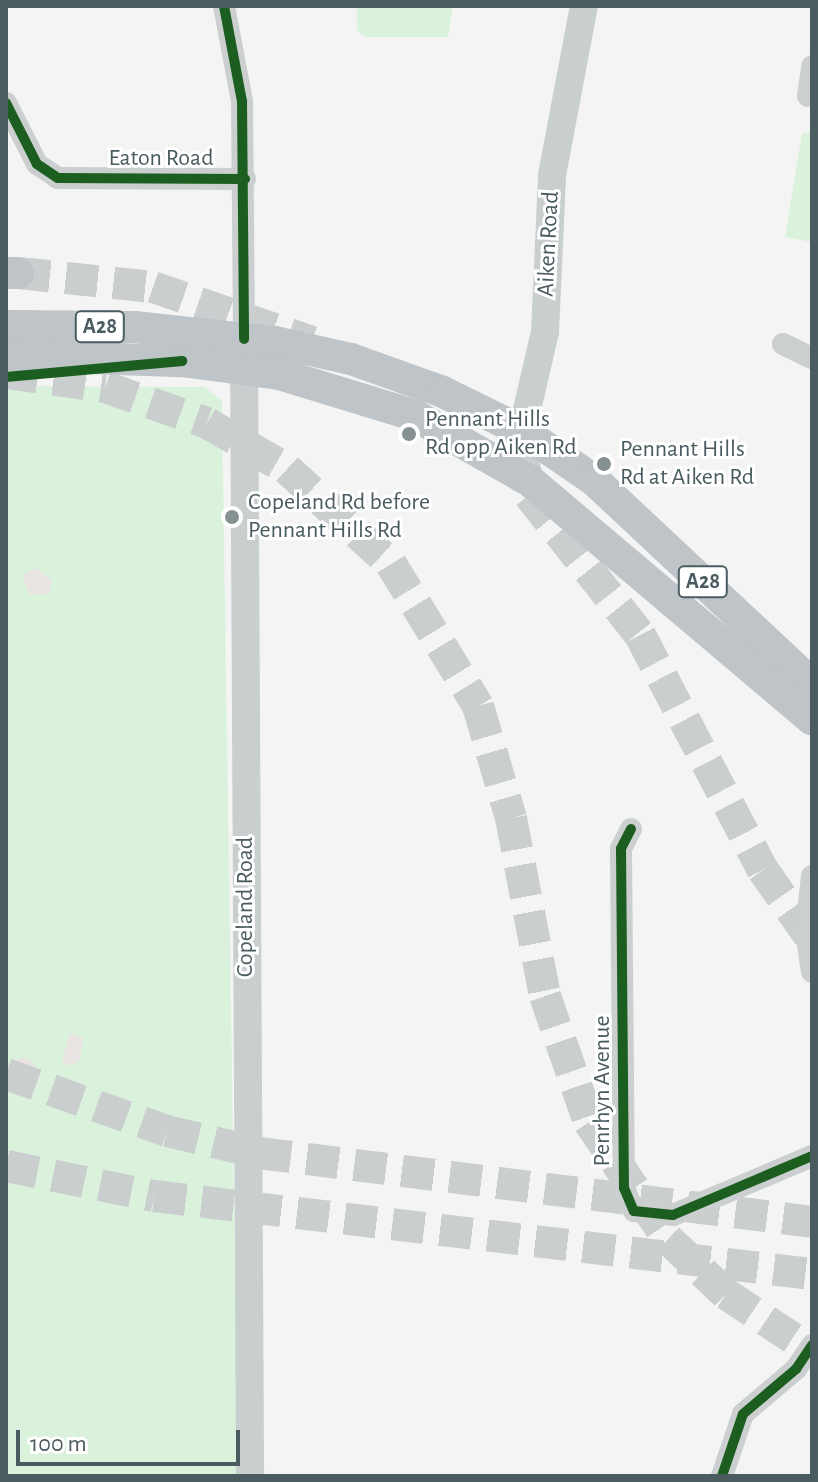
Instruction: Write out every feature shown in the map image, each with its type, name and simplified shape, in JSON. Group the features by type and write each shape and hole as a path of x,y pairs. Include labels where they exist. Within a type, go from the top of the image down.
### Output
{"highway":[{"name":"A28","path":"6,326 379,367 522,431 622,504 812,684"},
{"name":"A28","path":"6,355 182,361 244,354 403,411 530,481 812,719"},
{"path":"6,377 182,361"}],"main road":[{"name":"Aiken Road","path":"530,481 522,431 545,332 552,175 584,6"},
{"name":"Copeland Road","path":"244,354 250,1476"}],"street":[{"path":"224,6 239,67 245,179"},
{"path":"808,96 812,66"},
{"name":"Eaton Road","path":"6,103 37,164 58,178 245,179 244,354"},
{"path":"783,344 812,358"},
{"name":"Penrhyn Avenue","path":"631,829 621,849 624,1188 634,1211 673,1215 812,1156"},
{"path":"812,876 806,931 812,972"},
{"path":"722,1476 743,1414 796,1369 812,1345"}],"green space":[{"path":"357,6 453,6 448,37 365,37 357,30"},
{"path":"812,132 812,242 785,237 802,133"},
{"path":"28,386 205,387 222,401 238,1476 6,1476 6,390"}],"sand":[{"path":"37,568 52,581 49,594 29,594 22,575"},
{"path":"70,1033 83,1038 80,1060 70,1066 62,1061"},
{"path":"24,1058 33,1061 36,1070 33,1079 24,1082 15,1079 12,1070 15,1061"}],"tunnel":[{"path":"18,273 153,287 312,342"},
{"path":"6,373 105,387 207,423 287,469 391,564 478,706 511,818 545,996 589,1122 668,1239 726,1294 812,1351"},
{"path":"529,495 640,635 763,870 812,940"},
{"path":"6,1074 167,1131 259,1153 812,1222"},
{"path":"6,1166 154,1196 812,1274"}],"cycle path":[{"path":"224,6 242,101 244,339"},
{"path":"6,103 37,164 58,178 245,179"},
{"path":"6,377 182,361"},
{"path":"631,829 621,849 624,1188 634,1211 673,1215 812,1156"},
{"path":"722,1476 743,1414 796,1369 812,1345"}],"place":[{"name":"Pennant Hills Rd opp Aiken Rd","path":"409,434"},
{"name":"Pennant Hills Rd at Aiken Rd","path":"604,464"},
{"name":"Copeland Rd before Pennant Hills Rd","path":"232,517"}]}
